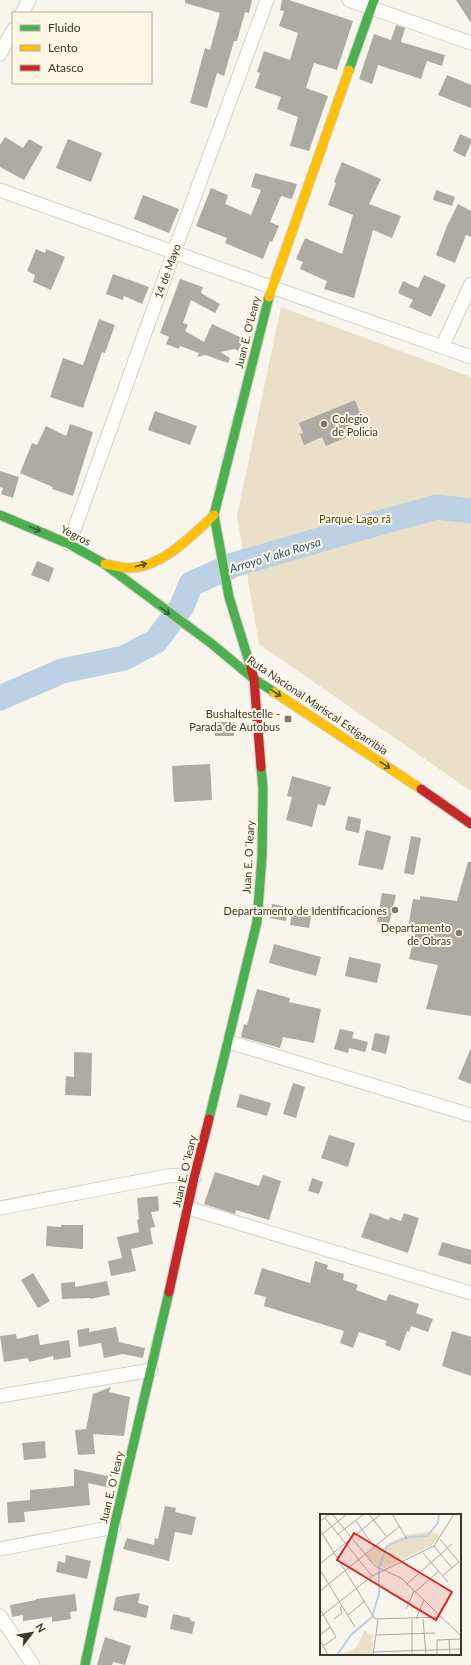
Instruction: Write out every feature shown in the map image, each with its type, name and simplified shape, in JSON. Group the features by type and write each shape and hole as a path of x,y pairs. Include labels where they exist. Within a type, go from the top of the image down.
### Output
{"street":[{"path":"23,12 29,0"},
{"name":"14 de Mayo","path":"69,544 174,252 267,0"},
{"path":"349,0 373,4 471,44"},
{"name":"Juan E. O'Leary","path":"254,679 229,597 219,550 214,515 271,287 373,4"},
{"path":"0,54 12,32"},
{"path":"0,190 471,357"},
{"path":"442,347 471,284"},
{"name":"Yegros","path":"0,515 69,544 102,564 134,588"},
{"path":"102,564 131,568 145,565 185,542 214,515"},
{"name":"Ruta Nacional Mariscal Estigarribia","path":"134,588 212,644 254,679 404,777 471,824"},
{"name":"Juan E. O´leary","path":"85,1665 114,1527 194,1178 229,1042 257,922 262,856 263,788 254,679"},
{"path":"229,1042 471,1115"},
{"path":"0,1208 167,1176 184,1175 194,1178"},
{"path":"188,1208 471,1293"},
{"path":"0,1396 150,1370"},
{"path":"0,1549 114,1527"},
{"path":"0,1616 33,1665"}],"green space":[{"name":"Parque Lago rã","path":"281,307 471,377 471,791 259,644 237,516"}],"building":[{"path":"185,0 252,0 249,13 245,12 237,41 234,41 224,76 217,73 207,108 190,103 205,48 210,50 220,13 185,3"},
{"path":"282,0 289,0 353,21 337,70 314,63 306,88 328,96 309,151 290,146 298,117 277,109 281,97 255,88 260,73 257,72 264,51 290,60 298,33 279,26 284,11 280,10"},
{"path":"456,0 471,0 471,23"},
{"path":"396,25 405,28 401,42 445,55 442,66 427,61 421,79 378,65 372,84 359,79 374,34 391,40"},
{"path":"447,75 471,85 471,108 438,95"},
{"path":"460,134 471,139 471,143 465,157 453,151"},
{"path":"5,137 23,148 29,139 43,147 24,180 0,167 0,145"},
{"path":"68,139 102,153 91,182 56,168"},
{"path":"342,162 381,179 369,204 401,216 392,238 373,230 354,298 324,289 327,281 300,269 303,262 296,259 305,238 342,254 353,215 328,205 336,183 334,182"},
{"path":"255,173 297,184 292,199 281,196 270,222 279,226 272,242 270,241 263,259 225,243 227,238 196,226 211,188 228,195 225,204 251,215 261,190 251,187"},
{"path":"436,190 455,197 452,206 433,200"},
{"path":"143,195 179,209 169,233 134,219"},
{"path":"458,204 471,211 471,237 466,235 455,263 436,255 447,226"},
{"path":"36,249 45,253 46,249 65,257 51,290 33,282 35,275 27,271"},
{"path":"113,274 149,287 142,304 124,296 123,300 106,294"},
{"path":"424,275 446,285 431,317 409,307 413,300 398,293 403,281 418,288"},
{"path":"180,279 203,287 201,293 220,304 215,313 191,300 183,323 188,325 185,331 204,342 212,324 244,339 238,351 235,349 220,352 230,358 228,363 205,355 197,357 199,353 180,346 179,349 166,344 169,337 160,333"},
{"path":"99,319 115,325 105,353 102,352 83,408 50,397 63,358 83,365"},
{"path":"355,400 363,421 349,426 352,435 326,446 322,437 304,445 300,434 303,433 299,423"},
{"path":"155,411 197,426 190,445 148,430"},
{"path":"70,424 93,432 73,496 52,489 53,487 20,473 32,443 37,445 46,426 66,436"},
{"path":"0,471 19,477 13,498 1,494 3,488 0,487"},
{"path":"37,561 54,568 49,582 31,575"},
{"path":"215,722 234,722 234,736 215,736"},
{"path":"210,764 212,800 174,802 172,766"},
{"path":"292,776 331,787 325,806 318,804 312,827 286,820 292,797 287,796"},
{"path":"348,816 361,819 359,833 345,830"},
{"path":"366,830 391,836 383,870 358,865"},
{"path":"411,836 421,838 414,875 404,873"},
{"name":"Departamento de Obras","path":"468,862 471,862 471,1016 426,1009 438,965 409,959 416,930 408,928 413,899 420,900 420,896 457,901"},
{"path":"382,893 396,895 389,924 377,922"},
{"path":"272,904 288,907 286,921 270,918"},
{"path":"292,913 311,916 309,928 290,925"},
{"path":"274,944 321,957 316,976 269,963"},
{"path":"349,957 381,964 377,983 345,976"},
{"path":"257,989 290,998 289,1002 321,1009 314,1043 283,1037 280,1048 241,1037 244,1024 247,1025"},
{"path":"340,1029 354,1032 352,1038 368,1042 365,1052 349,1048 348,1053 334,1049"},
{"path":"375,1033 390,1036 386,1054 371,1050"},
{"path":"471,1048 471,1084 458,1079"},
{"path":"74,1052 92,1053 91,1096 65,1095 66,1076 74,1077"},
{"path":"293,1083 305,1087 296,1118 283,1114"},
{"path":"240,1094 271,1103 267,1116 236,1107"},
{"path":"329,1135 355,1143 348,1167 321,1158"},
{"path":"215,1172 259,1186 263,1175 281,1181 269,1220 236,1210 235,1214 204,1204"},
{"path":"312,1178 323,1182 319,1194 308,1191"},
{"path":"158,1196 159,1211 151,1212 155,1227 150,1228 153,1244 131,1249 136,1271 111,1276 108,1261 122,1258 117,1237 139,1232 137,1220 139,1219 137,1198"},
{"path":"370,1213 389,1220 390,1217 401,1221 404,1213 419,1218 408,1253 361,1237"},
{"path":"61,1225 83,1225 83,1249 46,1246 47,1226 61,1227"},
{"path":"442,1242 471,1250 471,1265 438,1255"},
{"path":"315,1261 328,1265 327,1269 344,1274 343,1280 358,1285 356,1290 386,1301 389,1294 419,1304 416,1313 433,1319 428,1332 411,1326 409,1332 407,1331 400,1351 385,1345 387,1341 359,1332 353,1348 340,1343 344,1331 264,1306 266,1297 254,1294 262,1268 310,1283"},
{"path":"33,1273 50,1301 38,1308 21,1280"},
{"path":"107,1281 110,1295 90,1299 62,1299 61,1283 75,1282 75,1287"},
{"path":"116,1327 119,1342 145,1348 143,1358 123,1354 104,1358 101,1343 79,1347 77,1330 89,1328 89,1332"},
{"path":"452,1331 471,1337 471,1376 442,1366"},
{"path":"16,1334 17,1339 38,1334 40,1345 69,1340 71,1357 54,1360 53,1356 29,1362 28,1358 4,1362 0,1336"},
{"path":"111,1387 109,1392 130,1397 124,1436 93,1434 95,1454 78,1455 75,1430 86,1429 93,1394"},
{"path":"45,1441 46,1458 24,1460 22,1443"},
{"path":"74,1469 108,1476 106,1487 88,1483 90,1505 24,1512 25,1522 8,1523 7,1502 30,1500 30,1490 74,1486"},
{"path":"165,1506 176,1508 175,1512 196,1517 192,1535 175,1532 169,1561 123,1549 127,1538 154,1545 155,1538 158,1539"},
{"path":"66,1555 91,1561 87,1579 56,1572 58,1561 65,1563"},
{"path":"140,1593 138,1603 149,1606 146,1618 113,1610 116,1597"},
{"path":"75,1594 77,1611 70,1612 71,1619 52,1622 52,1617 23,1621 23,1615 12,1617 10,1605 36,1599"},
{"path":"173,1614 190,1618 190,1620 195,1622 192,1634 170,1629"},
{"path":"105,1637 131,1646 125,1665 113,1662 112,1665 97,1665"}],"waterway":[{"name":"Arroyo Y aka Roysa","path":"0,698 62,671 124,658 156,641 182,606 191,584 233,565 437,507 471,511"}],"traffic: fast":[{"path":"349,70 374,0"},
{"path":"251,668 229,597 214,515 269,297"},
{"path":"0,515 69,544 103,563 212,644 254,679 274,692"},
{"path":"209,1119 257,922 262,856 263,788 261,767"},
{"path":"85,1665 114,1527 169,1292"}],"traffic: slow":[{"path":"269,297 349,70"},
{"path":"105,564 129,568 141,567 153,563 176,549 214,515"},
{"path":"274,692 421,789"}],"traffic: jam":[{"path":"251,668 254,679 261,767"},
{"path":"421,789 471,824"},
{"path":"169,1292 194,1178 209,1119"}],"place":[{"name":"Colegio de Policia","path":"324,424"},
{"name":"Bushaltestelle - Parada de Autobus","path":"288,719"},
{"name":"Departamento de Identificaciones","path":"395,910"},
{"name":"Departamento de Obras","path":"459,933"}]}
